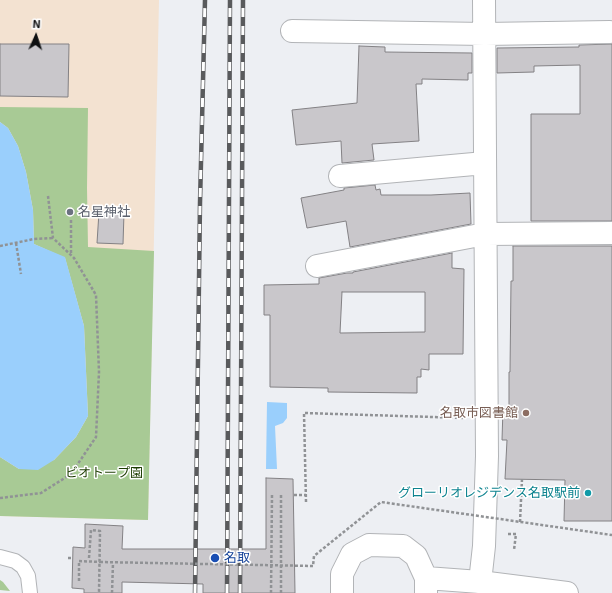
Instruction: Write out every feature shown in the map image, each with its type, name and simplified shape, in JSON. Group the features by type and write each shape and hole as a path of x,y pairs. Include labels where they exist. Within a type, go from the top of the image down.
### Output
{"street":[{"path":"480,582 484,546 487,456 484,0"},
{"path":"292,31 485,34 610,32"},
{"path":"340,176 485,163"},
{"path":"317,266 485,234 612,233"},
{"path":"342,593 342,574 352,554 369,545 402,546 416,556 426,585 480,582 567,593"}],"lane":[{"path":"0,557 15,561 23,567 28,576 30,593"}],"path":[{"path":"0,498 41,493 71,474 96,437 99,372 96,295 74,258 53,238 48,196"},
{"path":"71,220 71,255"},
{"path":"0,246 34,239 53,238"},
{"path":"16,243 21,274"},
{"path":"306,502 304,414 487,419"},
{"path":"520,522 522,479"},
{"path":"271,593 272,495"},
{"path":"281,495 281,593"},
{"path":"294,496 306,495"},
{"path":"79,580 79,561 113,563 313,566 314,556 381,502 612,535"},
{"path":"89,558 90,530 100,531 99,593"},
{"path":"504,534 516,534 514,550"},
{"path":"68,558 73,558"},
{"path":"112,593 113,563"}],"shaded area":[{"path":"0,0 159,0 148,520 0,516"}],"green space":[{"name":"ビオトープ園","path":"0,107 88,108 88,247 154,251 148,520 0,516 0,457 19,469 54,460 76,437 88,416 84,326 65,258 34,244 33,210 26,172 18,146 8,128 0,122"},
{"path":"0,580 3,582 10,591 0,590"}],"water":[{"path":"0,122 8,128 18,146 26,172 33,210 34,244 65,257 84,326 88,416 76,437 54,460 38,470 19,469 0,457"},
{"path":"267,402 287,403 287,418 283,423 275,426 277,469 266,469"}],"building":[{"path":"0,44 69,44 68,97 0,96"},
{"path":"612,44 612,221 531,221 531,114 580,114 580,65 534,66 534,72 497,73 497,48 579,47 579,45"},
{"path":"359,46 385,47 385,52 472,53 472,73 468,73 468,80 422,79 422,84 416,84 419,141 372,144 374,160 342,163 341,141 296,145 292,110 357,103"},
{"path":"375,185 376,190 380,189 381,195 470,193 471,224 350,247 346,221 307,228 301,198 344,190 344,188"},
{"path":"99,212 124,213 123,244 97,243"},
{"path":"513,246 612,246 612,521 564,521 565,480 505,479 507,440 502,440 503,408 509,408"},
{"path":"452,253 452,268 464,269 463,354 429,354 429,370 421,369 421,377 417,377 417,393 328,392 328,388 270,387 270,315 264,315 264,285 319,284 319,278","holes":["342,292 425,292 425,332 340,333"]},
{"name":"名取","path":"266,478 293,479 295,593 203,593 203,584 122,582 122,593 84,593 84,589 72,588 73,547 85,548 85,524 123,526 122,549 266,549"}],"railway":[{"path":"195,593 200,203 205,0"},
{"path":"227,593 230,0"},
{"path":"240,593 243,0"}],"place":[{"name":"名星神社","path":"70,212"},
{"name":"名取市図書館","path":"526,413"},
{"name":"グローリオレジデンス名取駅前","path":"588,493"},
{"name":"名取","path":"215,558"}]}
